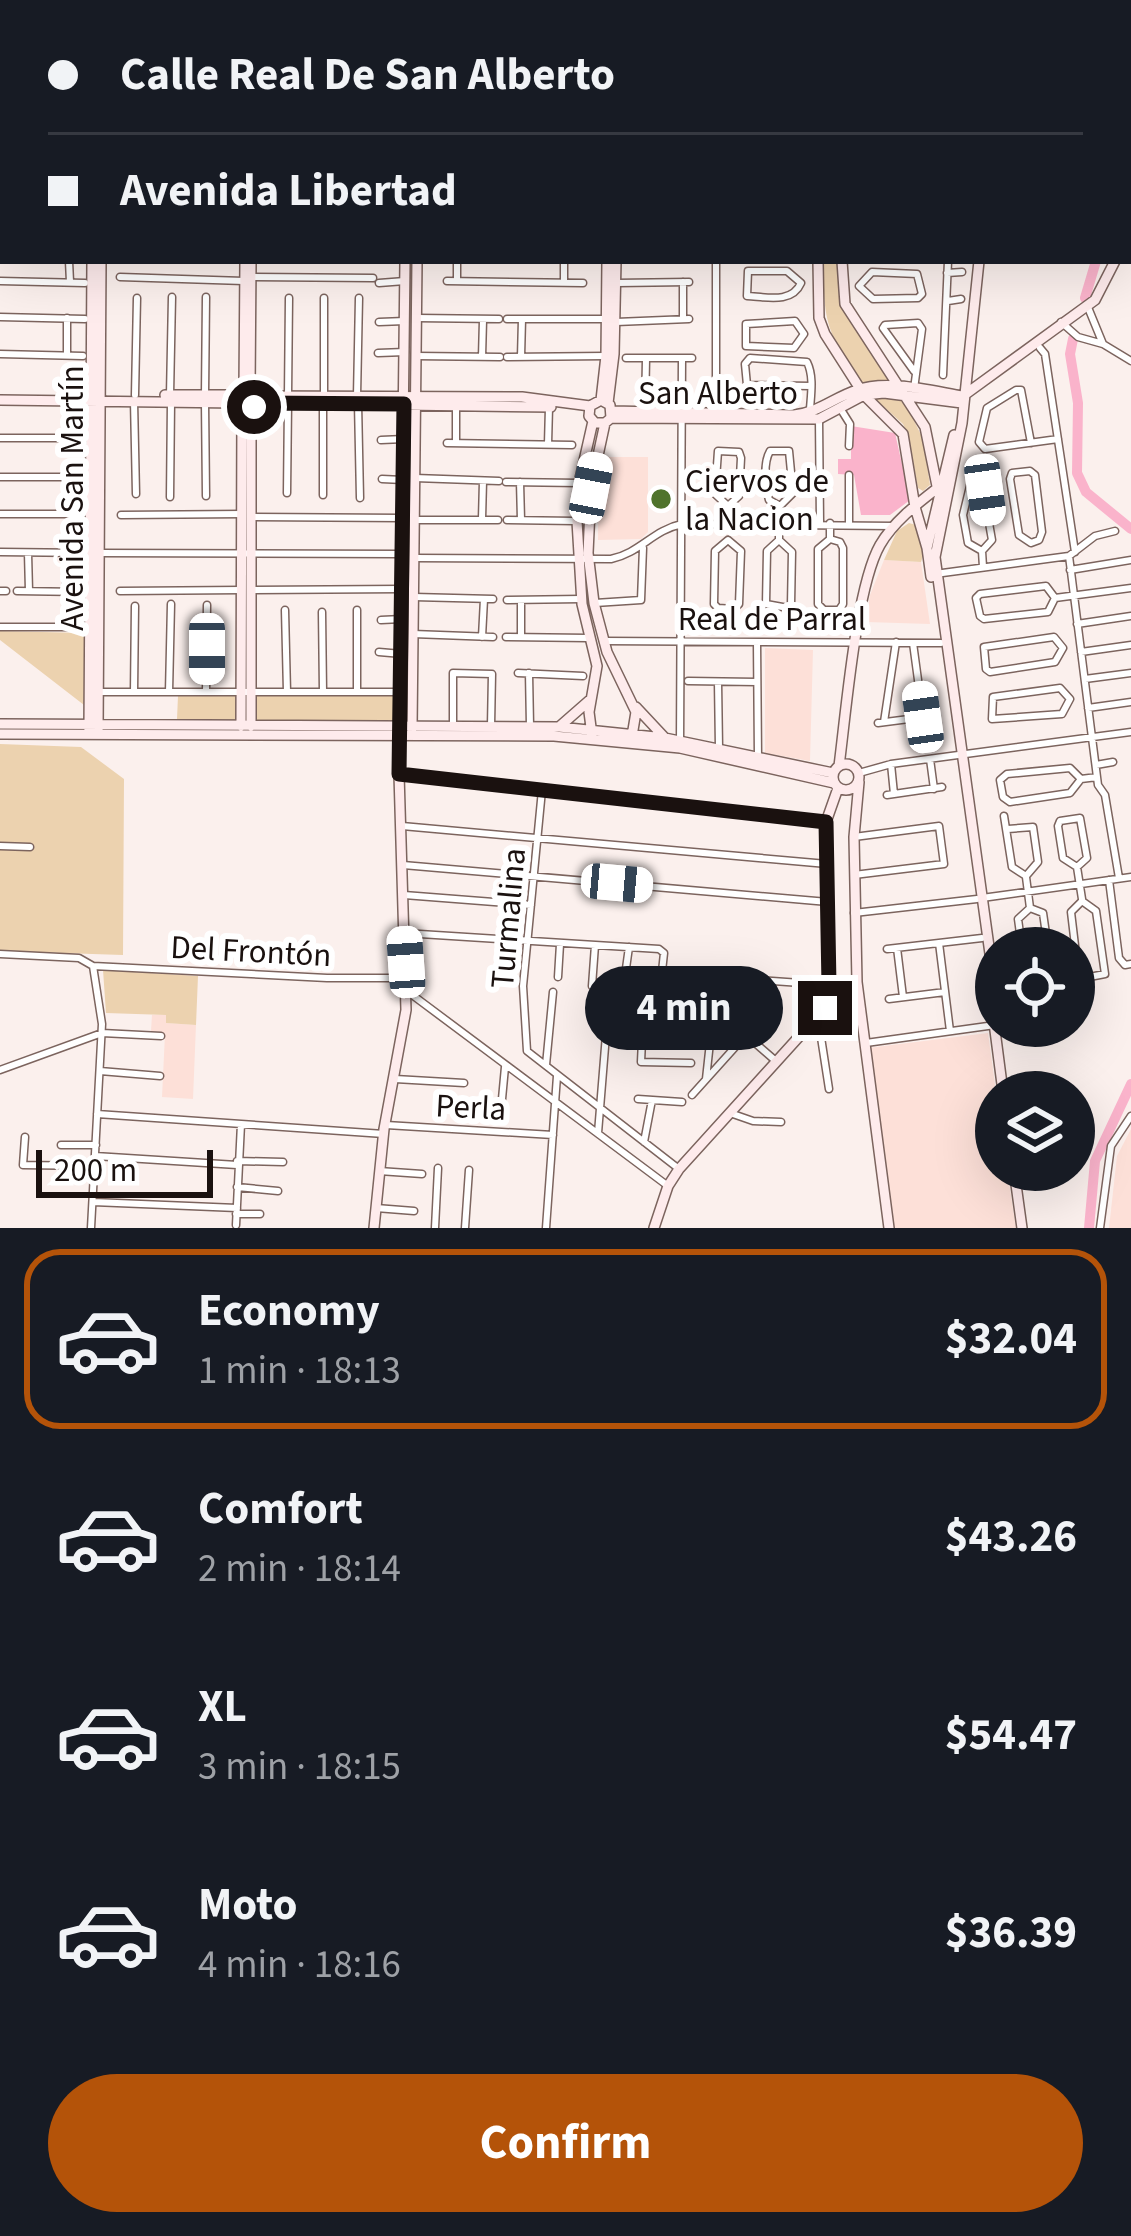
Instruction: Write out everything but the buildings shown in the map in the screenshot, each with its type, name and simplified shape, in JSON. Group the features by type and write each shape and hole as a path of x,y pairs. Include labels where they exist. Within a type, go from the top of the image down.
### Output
{"street":[{"path":"69,264 70,282"},
{"name":"Avenida San Martín","path":"93,730 96,264"},
{"path":"246,726 248,264"},
{"path":"405,264 411,320"},
{"path":"406,731 401,692 402,589 408,556 411,320 417,264"},
{"path":"456,264 452,281 583,283"},
{"path":"564,264 564,282"},
{"path":"607,264 612,320 601,412 579,483 577,521 604,641 636,712 632,738"},
{"path":"592,734 597,666 581,599 583,560 616,264"},
{"path":"716,264 716,417"},
{"path":"818,264 819,318 825,334 862,392 903,434 915,507 931,552 985,927"},
{"path":"842,264 845,304 907,391 925,427 945,507 931,552"},
{"path":"943,375 948,264"},
{"path":"931,552 962,404 980,264"},
{"path":"962,404 1088,305 1101,293 1114,264"},
{"path":"801,283 798,291 784,297 745,295 748,271 787,271 801,283 818,284"},
{"path":"842,285 859,286 873,299 922,294 920,276 872,272 859,286"},
{"path":"947,273 962,272"},
{"path":"120,278 405,281"},
{"path":"0,281 85,283"},
{"path":"379,322 686,319 686,282 617,284"},
{"path":"170,497 172,297"},
{"path":"206,297 206,496"},
{"path":"136,494 137,298"},
{"path":"287,493 289,298"},
{"path":"323,495 324,298"},
{"path":"359,298 360,498"},
{"path":"948,301 961,299"},
{"path":"1088,305 1103,344"},
{"path":"0,317 85,319"},
{"path":"67,318 67,355"},
{"path":"521,357 522,319"},
{"path":"482,357 483,320"},
{"path":"795,321 804,334 794,348 748,348 744,326 795,321"},
{"path":"1061,322 1078,337 1103,344 1131,361"},
{"path":"907,391 914,371 922,329 919,323 885,325 914,371"},
{"path":"804,334 825,334"},
{"path":"1040,348 1046,354 1058,439 1097,777 1105,795 1119,878"},
{"path":"378,353 606,356"},
{"path":"0,354 83,356"},
{"path":"626,358 692,358"},
{"path":"680,745 682,358"},
{"path":"811,386 747,385 744,376 750,358 807,362 811,386 814,416 820,524"},
{"path":"645,414 646,359"},
{"name":"San Alberto","path":"814,416 862,392 907,391 962,404"},
{"path":"1031,443 1021,391 988,408 979,442 985,449 1031,443 1058,439"},
{"name":"San Alberto","path":"601,412 814,416 840,408 862,392"},
{"path":"0,397 522,397 601,412"},
{"path":"66,437 67,397"},
{"path":"410,400 601,412"},
{"path":"409,479 404,439 410,400"},
{"path":"456,404 452,443 572,445"},
{"path":"548,444 549,407"},
{"path":"840,408 850,424 849,446"},
{"name":"San Alberto","path":"601,412 681,417"},
{"path":"0,437 80,437"},
{"path":"381,440 404,439"},
{"path":"728,506 739,496 741,458 739,452 718,451 715,494 728,506 728,539 716,551 714,604 734,609 740,604 741,551 728,539"},
{"path":"779,540 792,552 788,608 766,604 766,551 779,540 780,506 793,493 793,457 789,451 770,451 766,492 780,506"},
{"path":"1031,543 1042,532 1033,472 1011,475 1019,535 1031,543 1034,560"},
{"path":"849,475 849,523"},
{"path":"0,477 82,477"},
{"path":"68,478 68,514"},
{"path":"382,479 579,483"},
{"path":"984,480 992,543 982,550 968,543 963,515 971,482 984,480"},
{"path":"482,520 483,481"},
{"path":"520,482 521,520"},
{"path":"943,488 945,507"},
{"path":"654,1228 679,1169 825,1008 829,985 826,822 867,580 878,548 894,526 943,488"},
{"path":"0,514 83,514"},
{"path":"121,515 577,521"},
{"path":"0,552 583,560 620,557 643,548 662,529 682,524 894,526"},
{"path":"830,524 830,539"},
{"path":"934,574 1072,554 1095,536 1115,531"},
{"path":"830,539 843,548 843,604 839,610 824,610 818,604 818,549 830,539"},
{"path":"593,603 640,600 643,548"},
{"path":"982,550 983,567"},
{"path":"28,552 29,591"},
{"path":"67,553 67,592"},
{"name":"Avenida San Martín","path":"93,730 98,692 94,553"},
{"path":"374,1228 406,992 399,774 413,634 408,556"},
{"path":"1070,569 1131,560"},
{"path":"934,574 959,755"},
{"path":"1046,586 1055,598 1048,612 985,619 976,598 1046,586"},
{"path":"1055,598 1131,588"},
{"path":"120,590 402,589"},
{"path":"17,591 82,592"},
{"path":"414,597 488,599 482,637"},
{"path":"507,600 581,599"},
{"path":"520,637 521,600"},
{"path":"169,692 171,604"},
{"path":"206,692 207,605"},
{"path":"134,692 135,606"},
{"path":"285,610 287,692"},
{"path":"357,610 357,692"},
{"path":"322,612 323,692"},
{"path":"1077,624 1131,616"},
{"path":"381,620 402,620"},
{"path":"0,627 72,627"},
{"path":"413,634 494,637"},
{"path":"506,637 589,638"},
{"path":"1063,648 1055,662 991,672 982,651 988,646 1051,637 1063,648 1131,645"},
{"name":"Real de Parral","path":"604,641 941,643"},
{"path":"758,642 758,760"},
{"path":"896,642 881,723 927,717 913,642"},
{"path":"379,652 402,654"},
{"path":"442,672 494,674 491,726"},
{"path":"453,673 453,726"},
{"path":"518,673 583,676"},
{"path":"529,673 530,726"},
{"path":"1084,680 1131,673"},
{"path":"688,681 758,682"},
{"path":"718,682 719,748"},
{"path":"1060,688 1070,699 1062,714 992,719 992,697 1060,688"},
{"path":"98,692 401,692"},
{"path":"1070,699 1087,696"},
{"path":"559,727 591,699"},
{"path":"1088,708 1131,702"},
{"path":"633,703 665,738 680,745 719,748 758,760"},
{"path":"0,724 93,730 592,734 758,760 836,777 850,790 859,777 891,764 1131,732"},
{"path":"0,734 246,726 406,731 530,726 592,734"},
{"path":"632,738 665,738"},
{"path":"891,764 891,794 938,788 930,759"},
{"path":"1096,765 1113,762"},
{"path":"836,777 852,765 859,777 854,913 862,1044 889,1228"},
{"path":"1081,778 1070,793 1005,801 1002,777 1070,768 1081,778 1097,777"},
{"path":"399,774 826,822"},
{"name":"Turmalina","path":"542,790 523,986 527,1051 546,1065"},
{"path":"1004,816 1012,867 1026,876"},
{"path":"1077,868 1087,859 1080,818 1060,821 1058,826 1063,858 1077,868 1082,901 1096,911 1105,974 1083,980 1079,979 1071,912 1082,901"},
{"path":"402,826 827,864"},
{"path":"854,836 939,826 944,865 854,875"},
{"path":"1008,829 1033,827 1038,862 1026,876 1030,908"},
{"path":"0,846 30,847"},
{"path":"403,865 828,902"},
{"path":"854,913 1131,877"},
{"path":"1109,880 1119,958 1131,964"},
{"path":"404,895 531,905"},
{"path":"980,899 981,927"},
{"path":"1019,927 1018,919 1030,908"},
{"path":"1030,908 1043,914 1045,927"},
{"path":"404,933 659,949 664,953 659,999"},
{"path":"903,998 892,949 975,939"},
{"path":"558,976 560,943"},
{"path":"938,943 950,1031"},
{"path":"592,986 595,945"},
{"path":"622,997 629,947"},
{"name":"Del Frontón","path":"0,954 327,978 406,978"},
{"path":"91,1228 102,1033 92,964"},
{"path":"662,973 829,985"},
{"path":"406,992 668,1186"},
{"path":"553,992 546,1065 679,1169"},
{"path":"889,999 945,992"},
{"path":"598,1133 608,1002 613,997 694,1001"},
{"path":"644,998 640,1062 691,1063"},
{"path":"692,1095 772,1006"},
{"path":"706,1079 712,1015 762,1017"},
{"path":"818,1018 829,1089"},
{"path":"862,1044 975,1028"},
{"path":"642,1031 694,1034"},
{"path":"0,1070 102,1033 160,1036"},
{"path":"746,1035 777,1062"},
{"path":"502,1099 505,1065"},
{"path":"100,1071 160,1076"},
{"path":"546,1228 557,1076"},
{"path":"395,1079 464,1083"},
{"path":"638,1099 682,1102"},
{"path":"644,1142 652,1100"},
{"path":"730,1113 782,1122"},
{"path":"98,1114 385,1129"},
{"path":"1100,1228 1111,1146 1131,1116"},
{"path":"236,1225 241,1124"},
{"name":"Perla","path":"385,1129 553,1135"},
{"path":"25,1137 23,1165 94,1166"},
{"path":"61,1145 96,1145"},
{"path":"95,1156 283,1162"},
{"path":"434,1228 438,1168"},
{"path":"465,1228 469,1170"},
{"path":"380,1171 422,1174"},
{"path":"237,1187 278,1191"},
{"path":"1020,1191 1025,1228"},
{"path":"93,1202 260,1214"},
{"path":"376,1208 414,1211"}],"shaded area":[{"path":"823,264 838,264 840,302 892,382 862,385 830,327"},
{"path":"873,397 905,402 923,439 930,485 923,491 918,488 903,424"},
{"path":"851,426 895,433 910,500 890,515 861,515 854,475 838,474 838,459 851,459"},
{"path":"599,457 648,457 648,532 641,539 598,540"},
{"path":"909,523 916,525 924,553 921,562 884,560 897,531"},
{"path":"884,560 921,562 930,624 866,622 870,595"},
{"path":"0,631 84,633 84,705 0,640"},
{"path":"765,648 813,650 810,761 765,753"},
{"path":"255,695 396,696 395,721 254,721"},
{"path":"178,696 238,696 238,721 177,719"},
{"path":"0,744 81,747 124,779 123,955 0,951"},
{"path":"103,970 198,976 196,1025 166,1023 166,1015 106,1013"},
{"path":"152,1015 167,1015 167,1023 196,1025 193,1099 162,1097 165,1034 151,1031"},
{"path":"975,1035 975,1047 990,1047 993,1071 975,1071 975,1191 1010,1191 1016,1228 893,1228 868,1048"},
{"path":"1131,1129 1131,1228 1109,1228 1117,1156"}],"waterway":[{"path":"1085,298 1095,264"},
{"path":"1073,339 1077,473 1086,492 1131,529"},
{"path":"1089,1228 1095,1161 1131,1084"}],"place":[{"name":"Ciervos de la Nacion","path":"661,499"}],"route":[{"path":"254,407 257,403 404,404 399,774 826,822 829,985 825,1008"}]}
